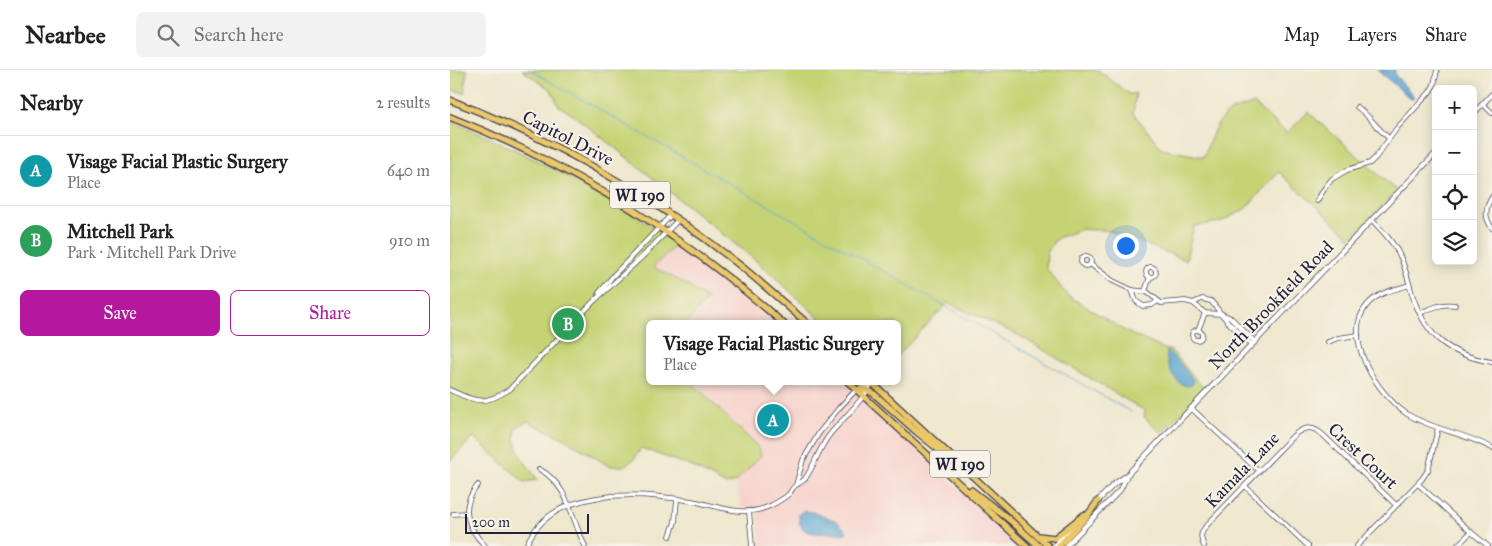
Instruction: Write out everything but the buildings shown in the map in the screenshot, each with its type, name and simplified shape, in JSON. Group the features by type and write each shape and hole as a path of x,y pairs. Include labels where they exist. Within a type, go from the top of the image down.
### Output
{"main road":[{"name":"Capitol Drive","path":"450,100 561,150 624,185 671,215 742,266 803,320"},
{"name":"Capitol Drive","path":"450,117 488,132 553,163 608,194 661,227 711,263 780,320"},
{"name":"WI 190","path":"851,385 1027,546"},
{"name":"WI 190","path":"874,385 1048,546"},
{"path":"856,390 862,388 868,390 928,442 969,472"},
{"path":"956,481 983,498 1039,546"},
{"path":"1060,546 1098,501"},
{"path":"1037,536 1055,538 1084,516"}],"street":[{"path":"1317,201 1332,179 1347,170 1370,163 1376,157 1389,138 1429,93 1434,85 1437,70"},
{"path":"1477,110 1492,94"},
{"path":"1483,104 1492,113"},
{"path":"1358,107 1389,138"},
{"name":"North Brookfield Road","path":"1054,546 1114,484 1126,476 1432,157"},
{"path":"1492,197 1487,207 1486,218 1492,228"},
{"path":"450,390 477,400 489,401 510,389 671,215"},
{"path":"592,302 642,257 678,220"},
{"path":"1372,220 1400,255 1420,313 1437,338 1455,352 1492,362"},
{"path":"1090,264 1113,280 1132,290 1145,291 1158,301 1164,303 1185,301 1193,303 1205,314 1222,314"},
{"path":"1145,291 1150,278"},
{"path":"1410,286 1383,294 1368,304 1360,318 1358,335 1363,355 1371,374 1391,401 1415,418 1492,448"},
{"path":"1132,290 1136,302 1143,306 1152,305 1158,301"},
{"path":"1193,303 1202,299 1211,301 1222,314 1254,343"},
{"path":"1420,313 1438,305 1455,305"},
{"path":"1198,330 1205,314"},
{"path":"1328,342 1338,338 1358,335"},
{"path":"796,485 803,460 819,433 838,408 856,390 865,385"},
{"path":"526,546 532,534 553,512 569,504 586,500 642,496 677,499 736,511 763,509 776,503 805,479 826,439 864,397 870,385"},
{"path":"1192,408 1259,471"},
{"name":"Kamala Lane","path":"1204,546 1201,534 1206,526 1298,431 1310,428"},
{"name":"Crest Court","path":"1310,428 1322,434 1396,505"},
{"path":"1357,546 1418,484 1428,470 1438,428"},
{"path":"819,433 826,439"},
{"path":"539,469 550,475 558,483 569,504 585,546"},
{"name":"North Brookfield Road","path":"1066,546 1120,490 1126,476"},
{"path":"1418,484 1488,546"},
{"path":"478,485 469,500 466,513 473,530 485,546"},
{"path":"1245,486 1308,546"},
{"path":"670,536 675,522 677,499"},
{"path":"749,511 752,546"},
{"path":"453,514 466,513"},
{"path":"1458,546 1471,532"}],"shaded area":[{"path":"678,243 736,286 775,320 689,320 706,299 653,267"},
{"path":"694,385 846,385 1021,546 760,546 758,507 742,508 735,482 761,456 759,448"}],"green space":[{"path":"450,70 467,70 464,93 450,89"},
{"path":"522,70 1098,70 1129,94 1136,93 1133,113 1162,149 1203,157 1215,128 1220,121 1232,111 1241,107 1254,104 1287,133 1308,112 1397,191 1351,238 1279,172 1245,209 1221,222 1194,226 1186,260 1111,231 1082,229 1057,238 1047,251 1046,268 1067,295 1127,332 1172,351 1205,390 1161,433 1144,417 1145,411 1020,336 948,303 901,352 901,320 822,320 754,259 576,117 559,106 551,90"},
{"path":"450,121 510,147 567,176 623,208 678,243 653,267 684,283 707,299 689,320 646,320 646,385 694,385 759,448 761,456 735,482 726,485 693,467 641,448 635,458 625,466 609,466 567,440 527,421 516,428 515,439 521,457 538,480 524,482 473,437 450,461"}],"water":[{"path":"1377,70 1395,70 1395,75 1413,95 1413,99 1411,99"},
{"path":"1167,351 1194,381 1192,385 1186,386 1181,384 1173,375 1168,362"},
{"path":"803,511 813,512 837,521 847,531 846,533 808,532 804,530 799,521 799,514"}],"waterway":[{"path":"530,70 1131,412"}],"place":[{"name":"Mitchell Park","path":"568,324"},
{"name":"Visage Facial Plastic Surgery","path":"773,420"}]}
